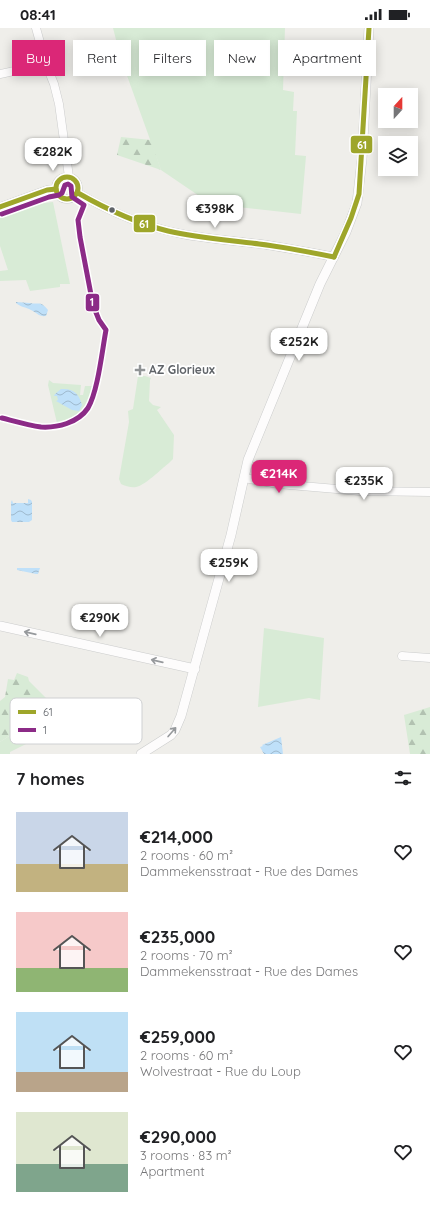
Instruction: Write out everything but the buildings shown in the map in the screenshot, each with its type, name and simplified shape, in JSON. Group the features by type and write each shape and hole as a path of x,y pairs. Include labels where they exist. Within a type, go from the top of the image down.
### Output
{"street":[{"path":"36,28 39,40"},
{"path":"141,754 171,735 175,730 186,701 195,670 231,535 248,460 320,284 346,232 357,203 359,194 369,28"},
{"path":"0,74 12,71"},
{"path":"51,76 59,104 69,177"},
{"path":"69,177 77,182 79,187 78,193 72,198 65,199 58,195 56,185 59,180 69,177"},
{"path":"0,207 47,190 56,189"},
{"path":"78,193 93,202 128,218 182,234 262,244 319,253 334,257"},
{"path":"244,478 278,484 360,491 430,492"},
{"path":"0,626 195,670"},
{"path":"402,656 430,658"}],"green space":[{"path":"113,28 285,28 285,40 278,40 278,76 283,76 283,90 294,92 293,111 297,111 295,155 306,156 301,214 211,204 161,170 127,76 131,76 131,40 116,40"},
{"path":"121,137 151,140 161,170 117,155"},
{"path":"53,202 70,284 60,284 60,287 30,291 26,280 0,281 0,271 8,270 0,246 0,217 35,204"},
{"path":"138,376 151,378 149,401 153,405 161,407 157,410 174,435 173,459 140,486 133,487 121,484 119,479 129,422 128,411 133,409"},
{"path":"49,380 53,383 81,385 80,395 83,395 85,386 93,386 89,400 76,415 70,419 57,423 48,385"},
{"path":"264,628 324,638 320,700 309,698 258,707"},
{"path":"17,673 28,677 29,681 46,698 10,698 10,735 0,742 0,701 5,697 8,679 14,680"},
{"path":"430,707 430,754 410,754 404,715"},
{"path":"10,735 10,744 26,744 10,752 10,754 0,754 0,742"}],"water":[{"path":"16,302 41,304 48,310 46,316 40,315 19,305"},
{"path":"61,389 69,389 77,394 82,405 79,411 72,410 56,401 58,400 57,396 54,396"},
{"path":"28,499 32,502 32,520 29,522 12,522 12,500 13,503 28,503"},
{"path":"17,568 40,568 38,574 36,574 17,570"},
{"path":"281,737 283,754 264,754 260,747 263,746 262,745"}],"transit line":[{"name":"61","path":"334,257 351,218 359,194 369,28"},
{"name":"61","path":"67,177 75,180 78,188 75,196 67,199 59,196 56,188 59,180 67,177"},
{"name":"1","path":"2,214 49,197 59,195 62,193 65,185 68,184 71,186 72,197 84,205 78,220 80,237 93,305 99,320 106,330 94,392 88,408 84,413 67,424 54,427 41,427 2,418"},
{"name":"61","path":"0,207 47,190 56,189"},
{"name":"61","path":"78,193 99,205 122,215 144,224 168,231 306,251 334,257"}],"place":[{"name":"AZ Glorieux","path":"140,370"}]}
